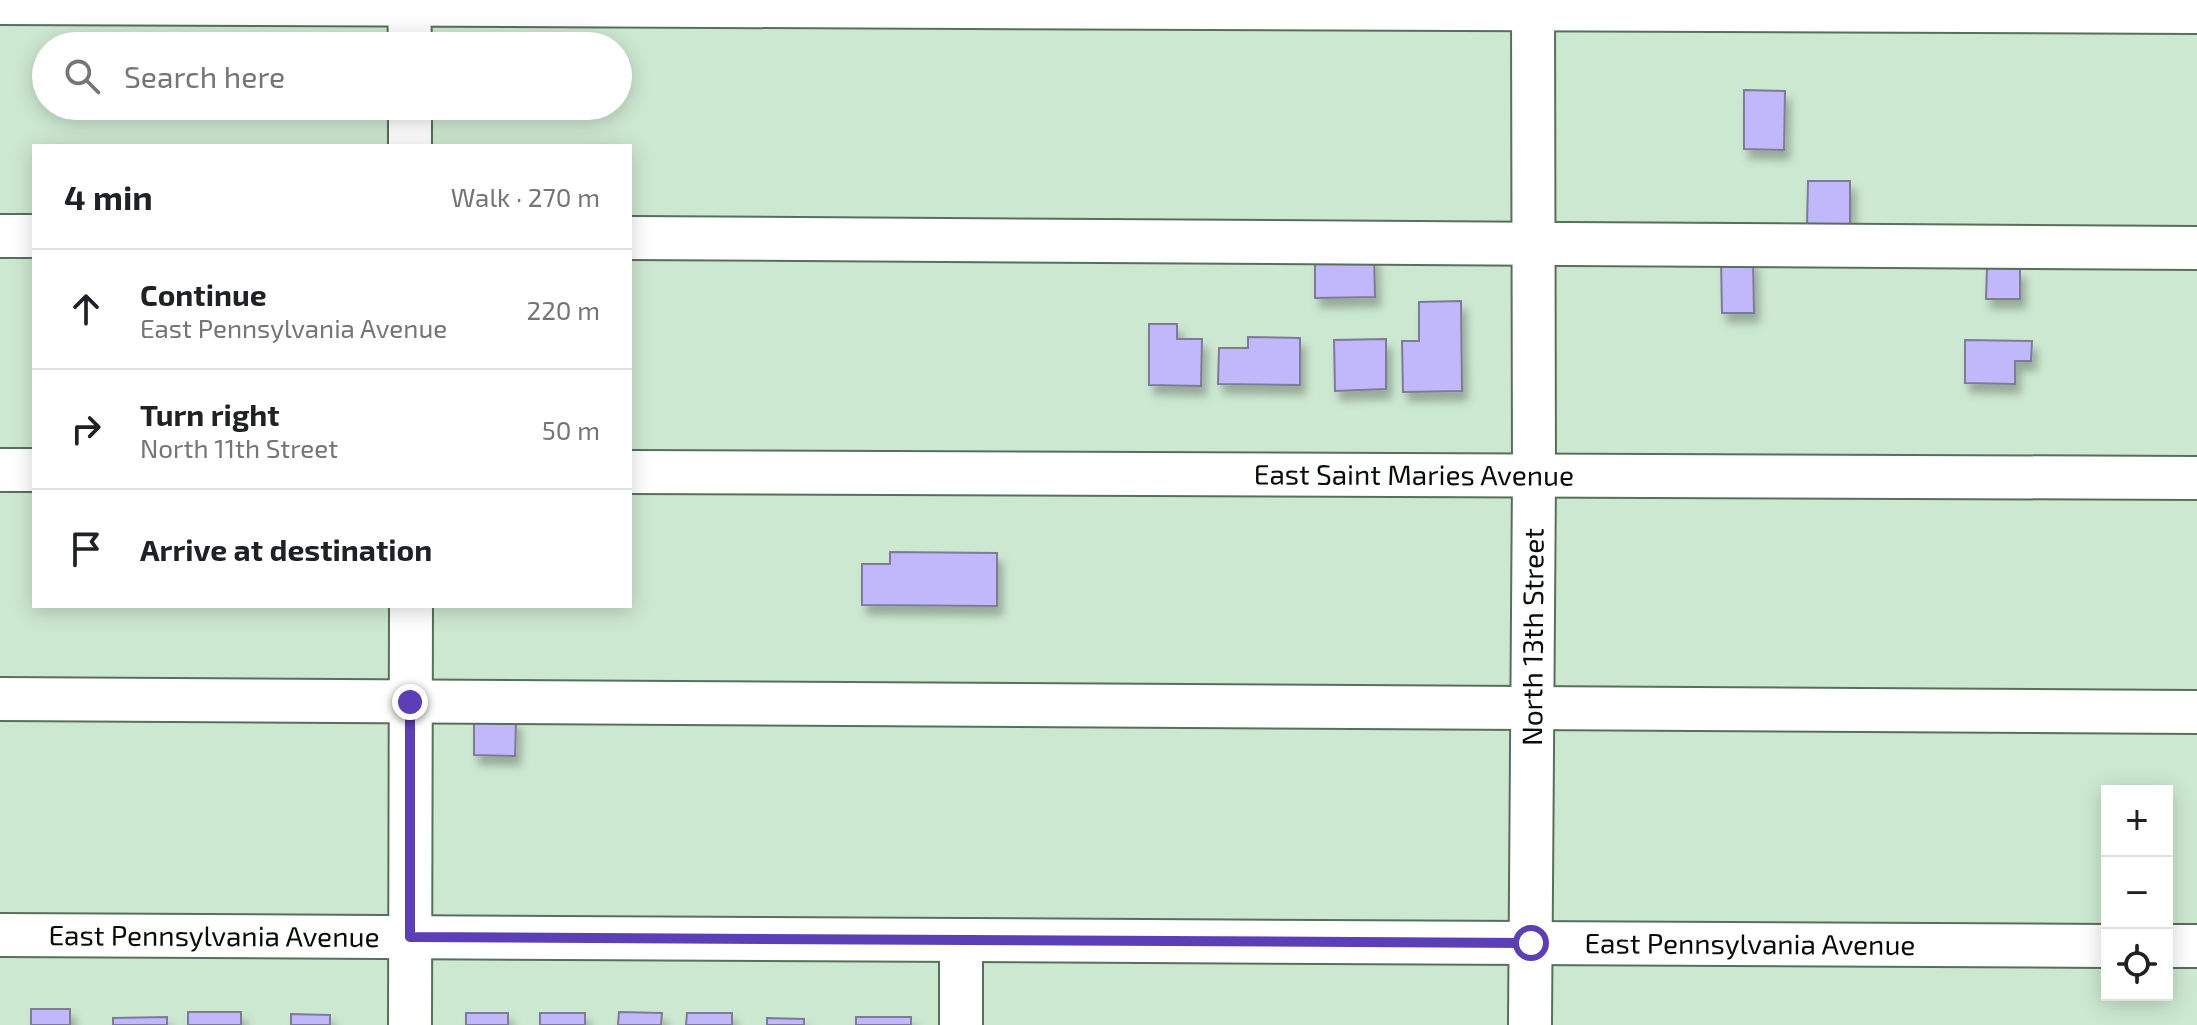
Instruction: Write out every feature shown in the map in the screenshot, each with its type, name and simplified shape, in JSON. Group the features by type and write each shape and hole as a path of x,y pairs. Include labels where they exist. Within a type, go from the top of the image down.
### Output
{"street":[{"path":"0,3 410,2 2197,12"},
{"path":"410,2 410,32"},
{"name":"North 13th Street","path":"1530,1025 1533,10"},
{"path":"410,120 410,144"},
{"path":"0,236 32,236"},
{"path":"632,238 2197,248"},
{"path":"0,470 32,470"},
{"name":"East Saint Maries Avenue","path":"632,472 2197,478"},
{"path":"410,1025 411,608"},
{"path":"0,699 2197,712"},
{"name":"East Pennsylvania Avenue","path":"0,935 2101,946"},
{"path":"961,940 961,1025"},
{"path":"2173,946 2197,946"}],"building":[{"path":"1744,90 1785,91 1784,150 1744,149"},
{"path":"1808,181 1850,181 1850,227 1807,226"},
{"path":"1374,256 1375,297 1315,298 1315,257"},
{"path":"1753,259 1754,313 1722,313 1721,260"},
{"path":"1987,268 2020,269 2020,299 1986,299"},
{"path":"1461,301 1462,391 1403,392 1402,341 1419,341 1419,302"},
{"path":"1149,324 1177,324 1177,339 1202,339 1201,386 1149,385"},
{"path":"1248,337 1300,338 1300,385 1218,384 1219,348 1248,348"},
{"path":"1386,339 1386,389 1335,391 1334,340"},
{"path":"1965,340 2032,341 2031,361 2015,361 2015,384 1965,383"},
{"path":"890,552 997,553 997,606 862,605 862,564 890,564"},
{"path":"474,720 516,720 515,756 474,755"},
{"path":"31,1009 70,1009 70,1025 31,1025"},
{"path":"188,1012 241,1012 241,1025 188,1025"},
{"path":"619,1012 662,1013 661,1025 618,1025"},
{"path":"466,1013 508,1013 508,1025 466,1025"},
{"path":"540,1013 585,1013 585,1025 540,1025"},
{"path":"687,1013 732,1013 732,1025 686,1025"},
{"path":"291,1014 330,1015 330,1025 291,1025"},
{"path":"167,1017 167,1025 113,1025 113,1018"},
{"path":"856,1017 911,1017 911,1025 856,1025"},
{"path":"767,1018 804,1019 804,1025 767,1025"}],"route":[{"path":"410,702 410,937 1531,943"}]}
